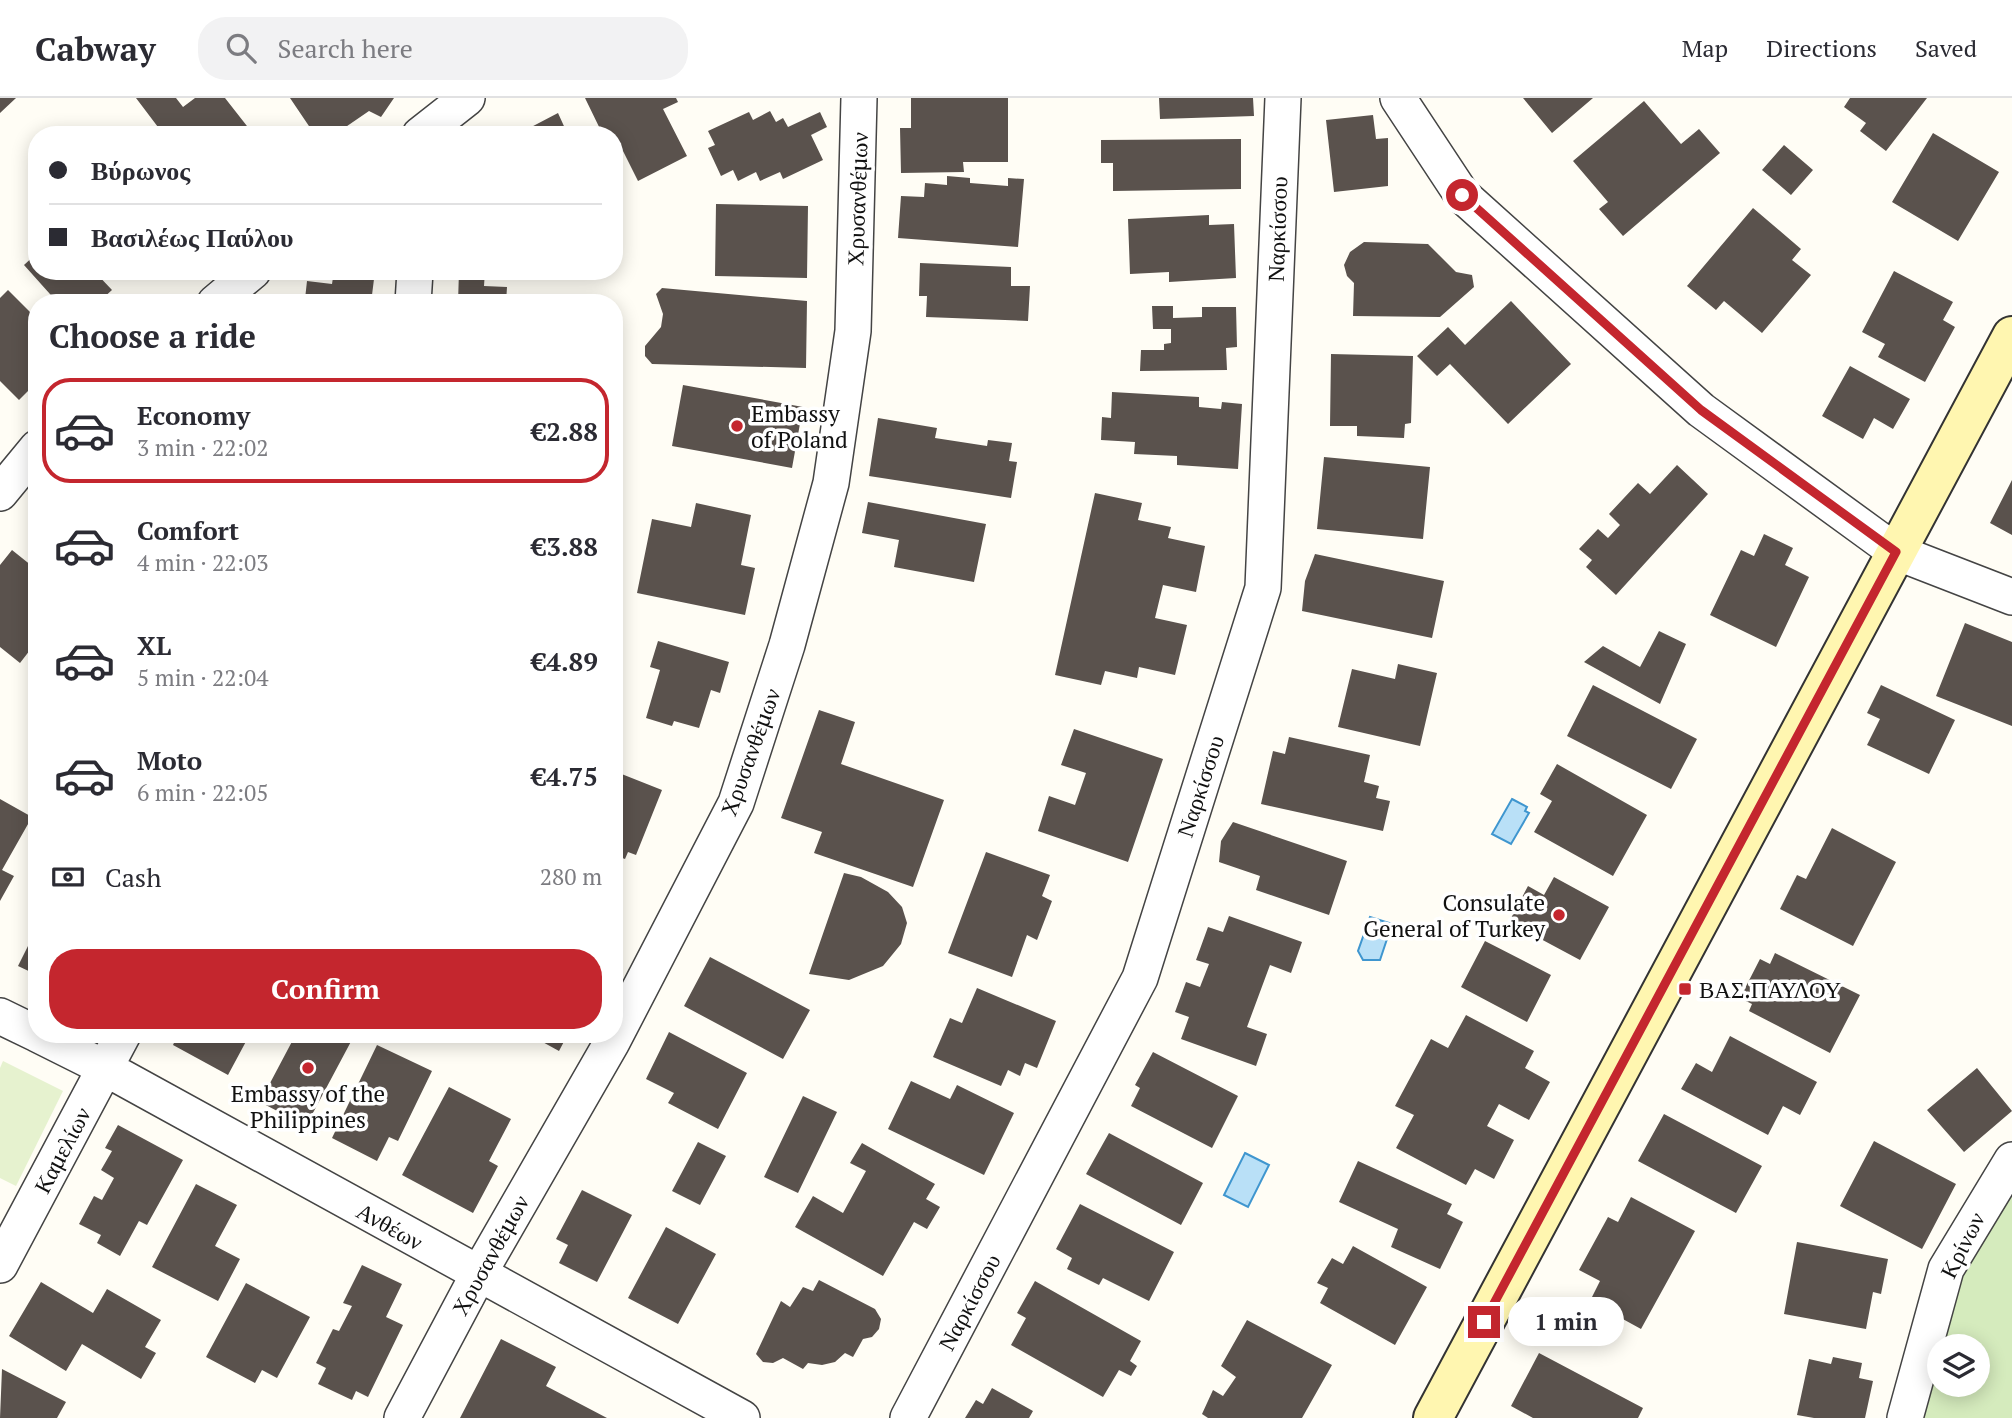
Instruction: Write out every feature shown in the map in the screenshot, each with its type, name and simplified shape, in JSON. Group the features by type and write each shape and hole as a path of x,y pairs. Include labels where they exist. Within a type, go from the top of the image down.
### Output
{"street":[{"path":"422,125 467,98"},
{"name":"Χρυσανθέμων","path":"623,1021 736,803 778,671 831,483 851,345 860,162 859,98"},
{"name":"Ναρκίσσου","path":"908,1418 1140,978 1263,588 1283,98"},
{"path":"1398,98 1462,195 1701,410 1896,552 2012,597"},
{"path":"226,294 242,280"},
{"path":"1433,1418 2012,336"},
{"path":"0,493 28,459"},
{"name":"Ανθέων","path":"0,1016 28,1030"},
{"name":"Ανθέων","path":"55,1043 742,1418"},
{"name":"Καμελίων","path":"0,1265 118,1043"},
{"name":"Χρυσανθέμων","path":"402,1418 478,1275 611,1043"},
{"name":"Κρίνων","path":"1905,1418 1946,1269 2012,1160"}],"green space":[{"path":"3,1061 63,1091 16,1186 0,1178 0,1068"},
{"path":"2012,1179 2012,1418 1924,1418 1929,1397 1990,1397 1990,1334 1944,1334 1955,1288"}],"water":[{"path":"1512,799 1527,807 1525,811 1529,813 1511,844 1492,834"},
{"path":"1370,917 1392,924 1380,960 1363,960 1358,951"},
{"path":"1245,1153 1269,1165 1248,1207 1224,1195"}],"building":[{"path":"0,98 16,98 0,113"},
{"path":"136,98 176,98 183,107 195,98 225,98 247,126 157,126"},
{"path":"290,98 394,98 381,117 369,111 347,126 309,126"},
{"path":"585,98 676,98 678,102 663,109 687,156 638,181 623,151 623,126 599,126"},
{"path":"911,98 1008,98 1008,162 963,162 964,172 901,173 900,128 911,128"},
{"path":"1159,98 1253,98 1254,116 1160,119"},
{"path":"1523,98 1593,98 1552,133"},
{"path":"1850,98 1927,98 1886,151 1860,131 1866,123 1844,107"},
{"path":"1644,101 1681,144 1699,129 1720,153 1623,236 1599,209 1608,202 1573,161"},
{"path":"770,111 776,122 783,118 788,127 820,112 827,127 811,135 823,160 783,179 780,172 760,181 756,172 738,181 733,170 721,176 708,148 715,145 708,131 749,112 753,120"},
{"path":"558,113 564,126 533,126"},
{"path":"1373,115 1376,139 1388,138 1388,186 1334,192 1326,120"},
{"path":"1933,133 1999,172 1958,241 1892,202"},
{"path":"1241,139 1241,189 1113,191 1113,163 1101,163 1101,140"},
{"path":"1784,145 1813,170 1791,195 1762,170"},
{"path":"947,176 970,178 970,183 1008,186 1008,178 1024,179 1018,247 898,238 901,196 924,197 925,183 947,185"},
{"path":"716,204 808,206 807,278 715,276"},
{"path":"1753,208 1801,249 1792,260 1811,275 1762,333 1724,301 1716,310 1687,286"},
{"path":"1209,215 1209,225 1234,224 1236,278 1169,282 1169,272 1130,274 1128,219"},
{"path":"1364,242 1428,244 1456,272 1472,275 1474,287 1440,317 1353,316 1354,283 1347,276 1344,265 1350,252"},
{"path":"920,263 1011,267 1011,286 1030,286 1028,321 926,317 927,296 919,296"},
{"path":"1894,271 1953,302 1943,320 1955,327 1925,382 1878,357 1885,344 1862,332"},
{"path":"37,280 103,280 112,290 108,294 50,294"},
{"path":"333,280 374,280 372,294 306,294 307,281 332,284"},
{"path":"459,280 484,280 484,286 507,287 507,294 458,294"},
{"path":"662,288 807,301 806,368 652,364 645,356 645,346 661,327 663,314 656,294"},
{"path":"8,290 28,310 28,391 19,400 0,381 0,298"},
{"path":"1511,301 1571,364 1508,424 1450,364 1437,376 1417,356 1448,327 1465,345"},
{"path":"1152,306 1173,306 1173,318 1202,317 1202,307 1236,307 1237,347 1226,348 1227,370 1140,371 1141,350 1164,350 1164,344 1171,343 1171,329 1153,329"},
{"path":"1331,354 1413,356 1411,423 1405,424 1404,438 1357,436 1357,426 1330,426"},
{"path":"1850,366 1910,399 1893,429 1874,418 1863,439 1822,416"},
{"name":"Embassy of Poland","path":"683,385 803,407 792,468 672,446"},
{"path":"1112,392 1199,397 1199,407 1221,409 1222,402 1242,404 1238,469 1177,465 1177,456 1134,454 1135,442 1101,440 1102,417 1111,418"},
{"path":"878,418 937,428 935,438 987,446 988,440 1012,443 1009,461 1017,462 1011,498 869,476"},
{"path":"1324,457 1430,467 1423,539 1317,529"},
{"path":"1677,465 1708,494 1616,595 1586,567 1592,560 1579,549 1598,529 1608,538 1620,525 1609,514 1638,483 1650,494"},
{"path":"2012,480 2012,535 1990,523"},
{"path":"1095,493 1142,503 1138,520 1171,527 1168,538 1205,546 1196,592 1163,585 1155,618 1187,625 1175,675 1139,667 1137,678 1105,671 1101,685 1055,675"},
{"path":"868,502 986,524 974,582 894,567 899,540 862,533"},
{"path":"696,503 751,515 741,565 755,568 745,615 637,593 652,519 691,527"},
{"path":"1764,534 1793,548 1785,565 1809,577 1776,647 1710,615 1741,550 1754,556"},
{"path":"12,550 28,563 28,653 20,663 0,647 0,565"},
{"path":"1315,554 1444,581 1432,638 1302,611 1305,581"},
{"path":"1965,623 2012,642 2012,726 1936,696"},
{"path":"1659,631 1686,644 1660,704 1584,662 1603,646 1640,667"},
{"path":"658,641 729,662 720,693 711,690 699,728 674,721 672,726 646,718 660,670 650,667"},
{"path":"1398,664 1437,673 1420,746 1338,727 1352,669 1395,679"},
{"path":"1593,685 1697,739 1671,789 1567,736"},
{"path":"1881,685 1955,720 1929,774 1867,745 1880,719 1867,713"},
{"path":"819,710 855,722 841,764 944,800 913,887 814,853 822,832 781,818"},
{"path":"1074,729 1163,759 1128,862 1038,831 1049,796 1075,805 1086,773 1061,765"},
{"path":"1289,737 1370,755 1364,782 1379,786 1376,798 1390,801 1383,831 1261,804 1273,751 1285,754"},
{"path":"1557,764 1647,815 1613,876 1534,832 1552,801 1540,794"},
{"path":"623,775 662,790 636,855 628,852 625,859"},
{"path":"0,799 28,815 28,824 2,870 14,876 0,901"},
{"path":"1233,822 1347,861 1329,915 1256,890 1260,876 1219,862 1221,841"},
{"path":"1832,828 1896,862 1853,946 1780,909 1797,875 1806,879"},
{"path":"986,852 1050,875 1042,896 1052,901 1037,940 1027,935 1012,977 948,953"},
{"path":"844,873 861,877 888,892 902,907 907,923 901,944 883,966 849,980 809,974"},
{"name":"Consulate General of Turkey","path":"1554,877 1609,907 1580,960 1509,922 1528,886 1544,895"},
{"path":"1229,916 1302,942 1291,973 1270,965 1247,1027 1267,1034 1256,1066 1181,1039 1189,1017 1175,1012 1186,982 1200,987 1209,964 1196,960 1208,927 1223,932"},
{"path":"1485,941 1551,975 1527,1022 1461,987"},
{"path":"28,946 28,971 18,966"},
{"path":"1775,953 1860,995 1830,1053 1749,1011 1752,1004 1740,998 1760,959 1770,964"},
{"path":"710,957 810,1010 783,1059 684,1006"},
{"path":"977,988 1056,1021 1037,1068 1025,1063 1020,1076 1008,1070 1001,1086 933,1057 950,1018 962,1023"},
{"path":"1466,1015 1534,1051 1525,1068 1550,1082 1529,1120 1499,1104 1487,1126 1514,1140 1494,1179 1475,1169 1466,1185 1396,1148 1414,1115 1395,1106 1431,1039 1448,1048"},
{"path":"669,1032 747,1073 718,1129 668,1103 674,1093 646,1079"},
{"path":"1730,1036 1817,1082 1800,1115 1783,1106 1768,1135 1681,1089 1696,1063 1712,1072"},
{"path":"174,1043 245,1043 228,1075 173,1045"},
{"name":"Embassy of the Philippines","path":"291,1043 350,1043 306,1126 260,1102"},
{"path":"544,1043 563,1043 559,1051"},
{"path":"377,1045 432,1071 398,1141 389,1137 377,1161 332,1138"},
{"path":"1153,1052 1238,1096 1212,1148 1131,1106 1140,1088 1135,1085"},
{"path":"1977,1068 2012,1111 1964,1152 1927,1110"},
{"path":"911,1081 950,1099 957,1085 1014,1113 984,1175 888,1129"},
{"path":"449,1087 511,1119 489,1161 498,1166 473,1213 402,1175"},
{"path":"803,1096 837,1112 798,1193 764,1177"},
{"path":"1664,1114 1762,1166 1736,1213 1638,1161"},
{"path":"118,1125 183,1160 147,1225 139,1221 120,1256 97,1243 101,1235 79,1224 94,1196 102,1200 114,1178 101,1170 112,1151 105,1148"},
{"path":"1109,1133 1203,1183 1181,1225 1086,1174"},
{"path":"1874,1141 1956,1184 1922,1249 1840,1206"},
{"path":"698,1142 726,1156 700,1205 672,1191"},
{"path":"862,1143 935,1184 926,1199 940,1207 927,1229 914,1222 883,1276 795,1227 813,1196 843,1213 866,1171 850,1163"},
{"path":"1358,1161 1452,1204 1447,1214 1463,1222 1440,1269 1391,1247 1398,1229 1339,1202"},
{"path":"196,1184 237,1205 215,1246 240,1259 218,1301 152,1267"},
{"path":"582,1190 632,1215 597,1282 559,1263 568,1245 556,1239"},
{"path":"1631,1197 1695,1231 1641,1329 1590,1301 1600,1281 1579,1270 1608,1217 1618,1222"},
{"path":"1080,1204 1174,1252 1149,1301 1103,1278 1099,1285 1067,1269 1072,1258 1056,1249"},
{"path":"666,1227 716,1254 678,1324 628,1298"},
{"path":"1797,1242 1888,1259 1881,1294 1873,1292 1866,1329 1784,1314"},
{"path":"1353,1246 1427,1287 1395,1345 1320,1303 1328,1288 1317,1283 1332,1258 1343,1264"},
{"path":"362,1265 402,1284 386,1317 403,1325 368,1397 356,1391 352,1400 318,1384 326,1368 316,1363 333,1329 339,1331 352,1306 343,1303"},
{"path":"819,1280 875,1309 881,1319 879,1329 872,1337 863,1339 853,1357 845,1353 835,1362 822,1365 808,1363 803,1369 783,1358 773,1363 763,1362 756,1354 781,1301 790,1307 803,1287 813,1291"},
{"path":"1035,1281 1141,1341 1130,1361 1137,1366 1131,1376 1119,1370 1103,1397 1011,1345 1026,1318 1017,1313"},
{"path":"41,1282 93,1313 107,1289 161,1320 145,1347 156,1353 141,1379 82,1344 66,1371 9,1336"},
{"path":"246,1283 310,1317 277,1378 262,1370 255,1383 206,1357"},
{"path":"1247,1320 1332,1365 1302,1418 1208,1418 1202,1414 1213,1390 1223,1396 1236,1377 1221,1366"},
{"path":"501,1339 556,1367 546,1386 607,1418 460,1418"},
{"path":"1539,1353 1643,1408 1638,1418 1533,1418 1511,1406"},
{"path":"1833,1357 1862,1363 1859,1378 1873,1381 1865,1418 1814,1418 1797,1415 1809,1359 1831,1364"},
{"path":"2,1369 66,1402 57,1418 0,1418"},
{"path":"992,1388 1033,1411 1029,1418 965,1418 976,1400 983,1404"}],"place":[{"name":"Embassy of Poland","path":"737,426"},
{"name":"Consulate General of Turkey","path":"1559,915"},
{"name":"ΒΑΣ.ΠΑΥΛΟΥ","path":"1685,989"},
{"name":"Embassy of the Philippines","path":"308,1068"}],"route":[{"path":"1462,195 1701,410 1896,552 1484,1322"}]}
